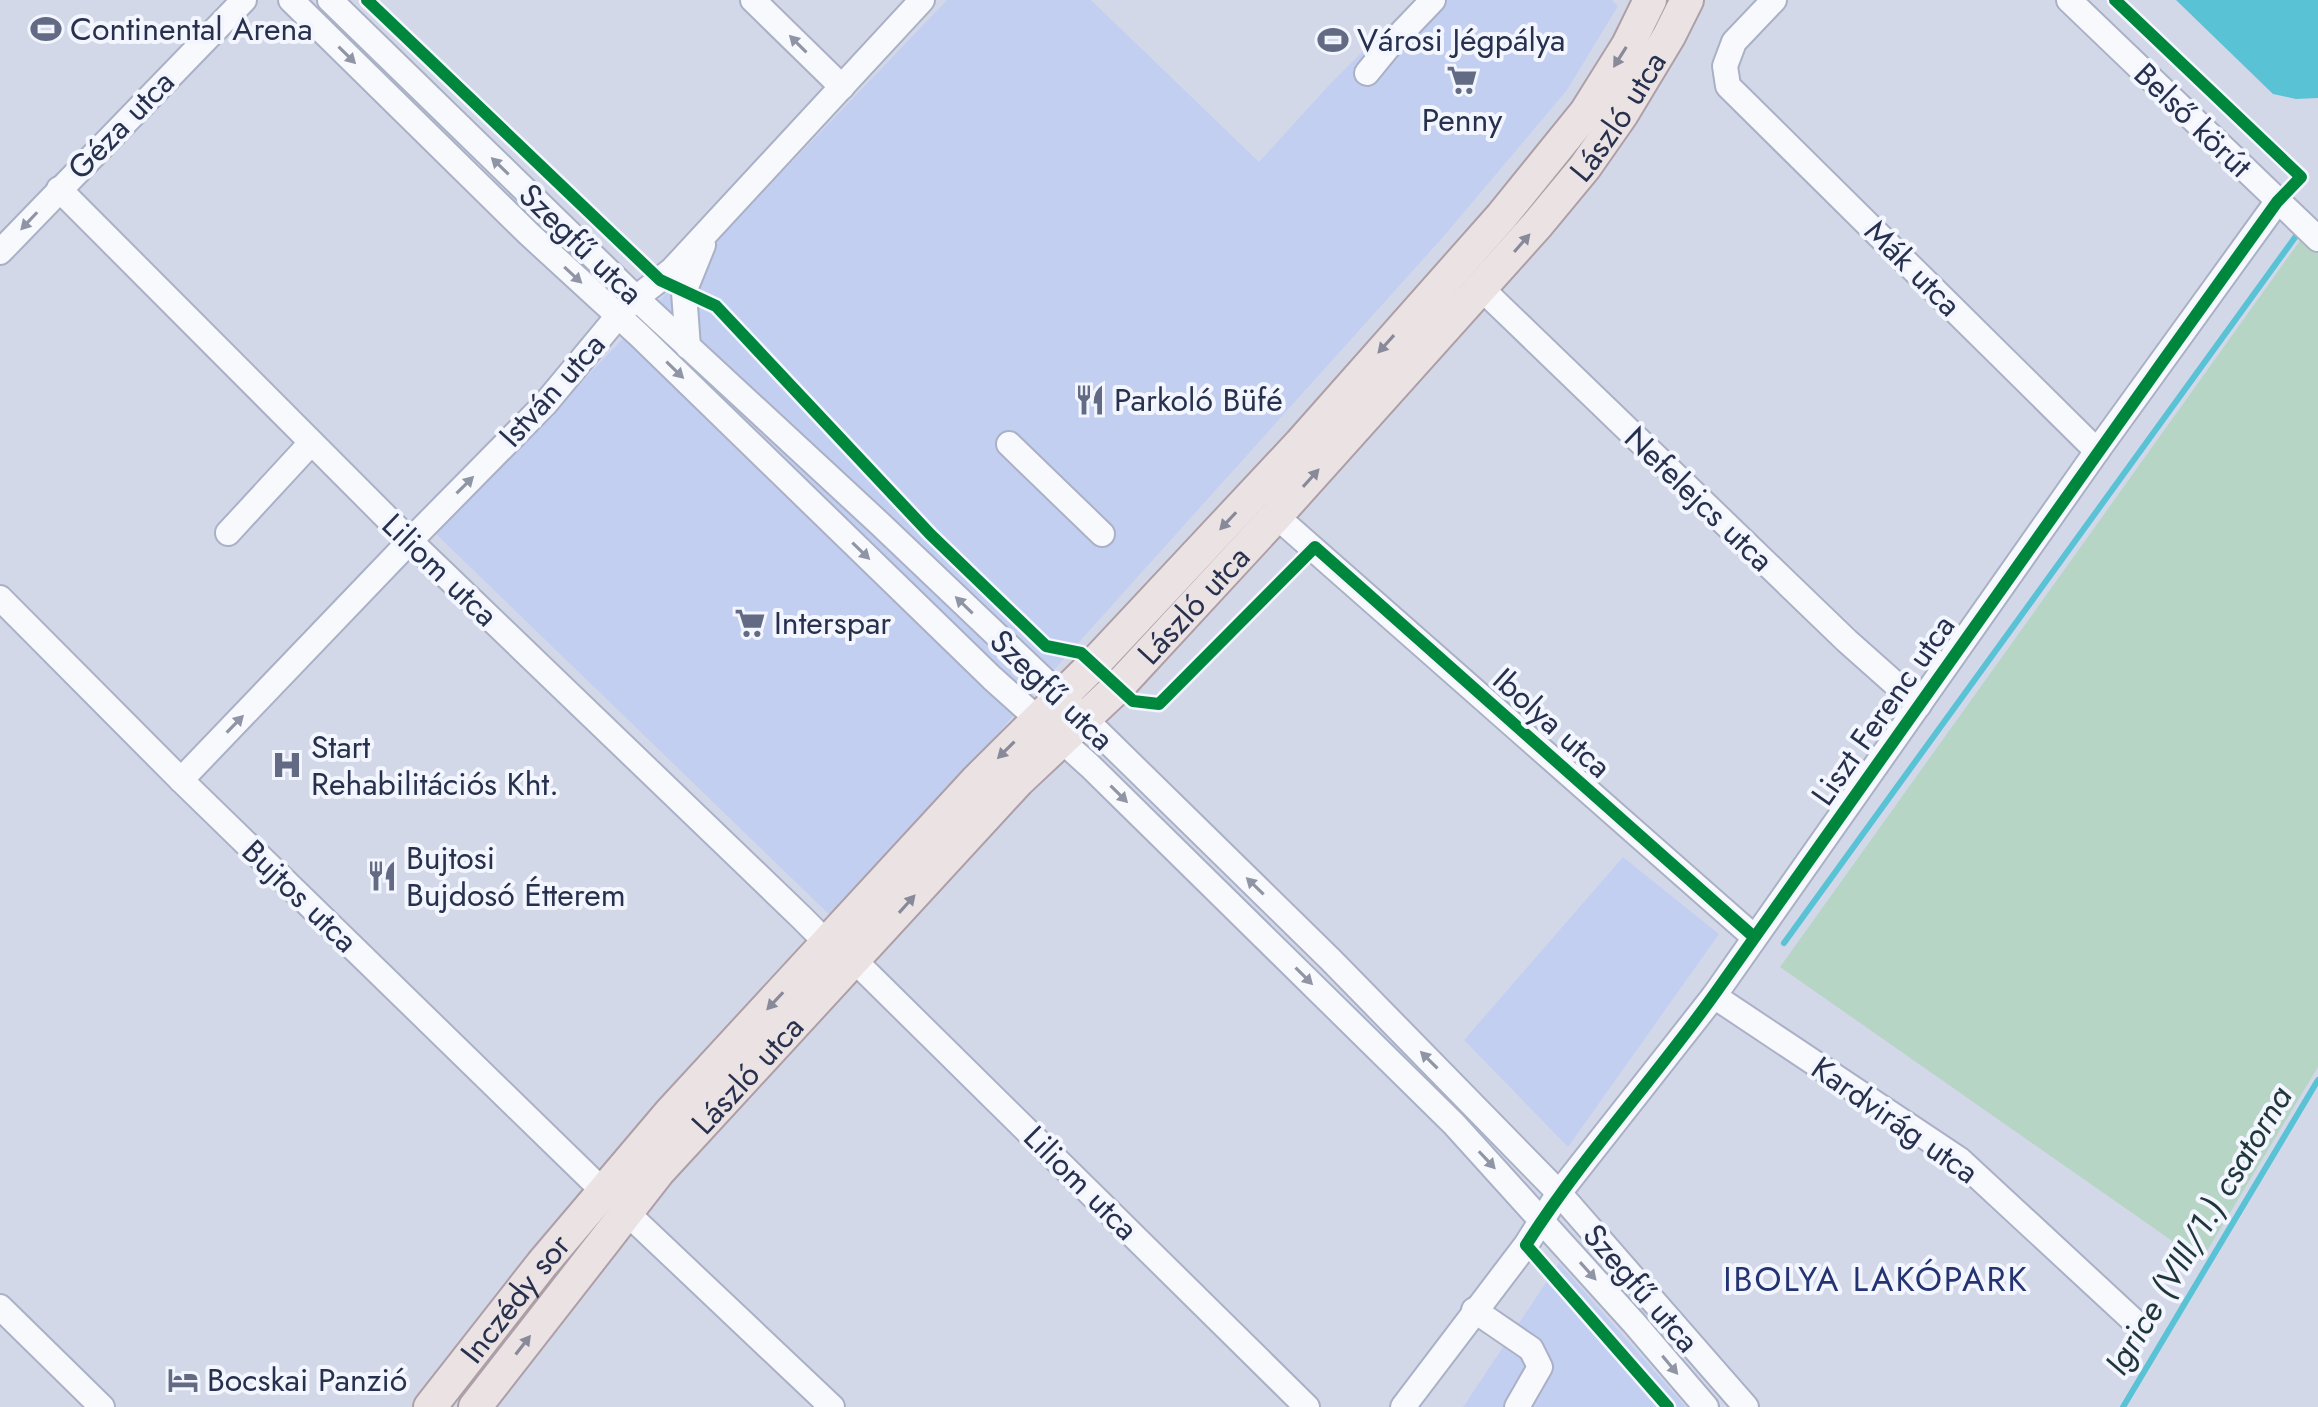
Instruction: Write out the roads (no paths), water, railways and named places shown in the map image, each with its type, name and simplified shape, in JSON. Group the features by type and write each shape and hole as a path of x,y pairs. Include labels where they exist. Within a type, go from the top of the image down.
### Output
{"main road":[{"name":"László utca","path":"614,1201 670,1113 977,780 1061,697 1300,444 1501,217 1586,112 1628,45 1650,0"},
{"name":"László utca","path":"614,1201 659,1171 1018,781 1085,719 1276,516 1482,289 1585,167 1661,49 1687,0"},
{"name":"Inczédy sor","path":"430,1407 542,1264 614,1201"},
{"name":"Inczédy sor","path":"475,1407 614,1201"}],"street":[{"name":"Géza utca","path":"0,252 244,0"},
{"name":"Szegfű utca","path":"291,0 529,234 1037,720 1090,766 1454,1124 1706,1407"},
{"name":"Szegfű utca","path":"330,0 636,298 869,513 1085,719 1331,960 1559,1193 1746,1407"},
{"path":"753,0 842,87"},
{"name":"István utca","path":"181,780 545,404 618,316 672,270 922,0"},
{"path":"1367,73 1433,0"},
{"name":"Mák utca","path":"1774,0 1734,42 1725,66 1728,86 2097,451"},
{"name":"Belső körút","path":"2069,0 2318,239"},
{"name":"Liliom utca","path":"59,189 410,541 828,944"},
{"name":"Liszt Ferenc utca","path":"1403,1407 1526,1245 1559,1193 1714,996 2097,451 2277,202"},
{"path":"688,347 684,292 708,231"},
{"name":"Nefelejcs utca","path":"1482,289 1847,641 1919,705"},
{"path":"228,533 311,443"},
{"path":"1009,444 1102,534"},
{"name":"Ibolya utca","path":"1276,516 1754,937"},
{"name":"Bujtos utca","path":"0,598 181,780 614,1201 832,1407"},
{"path":"823,996 837,962 836,953 828,944"},
{"name":"Liliom utca","path":"855,961 1307,1407"},
{"name":"Kardvirág utca","path":"1714,996 1960,1160 2136,1323"},
{"path":"0,1307 102,1407"},
{"path":"1474,1310 1531,1349 1540,1367 1517,1407"}],"water":[{"path":"2176,0 2318,0 2318,98 2296,99 2273,94"}],"waterway":[{"path":"1784,943 2296,236"},
{"name":"Igrice (VIII/1.) csatorna","path":"2123,1407 2318,1080"}],"place":[{"name":"Continental Arena","path":"46,29"},
{"name":"Városi Jégpálya","path":"1333,40"},
{"name":"Penny","path":"1462,80"},
{"name":"Parkoló Büfé","path":"1090,400"},
{"name":"Interspar","path":"750,623"},
{"name":"Start Rehabilitációs Kht.","path":"287,765"},
{"name":"Bujtosi Bujdosó Étterem","path":"382,876"},
{"name":"Bocskai Panzió","path":"183,1380"}],"district":[{"name":"IBOLYA LAKÓPARK","path":"1876,1279"}]}
